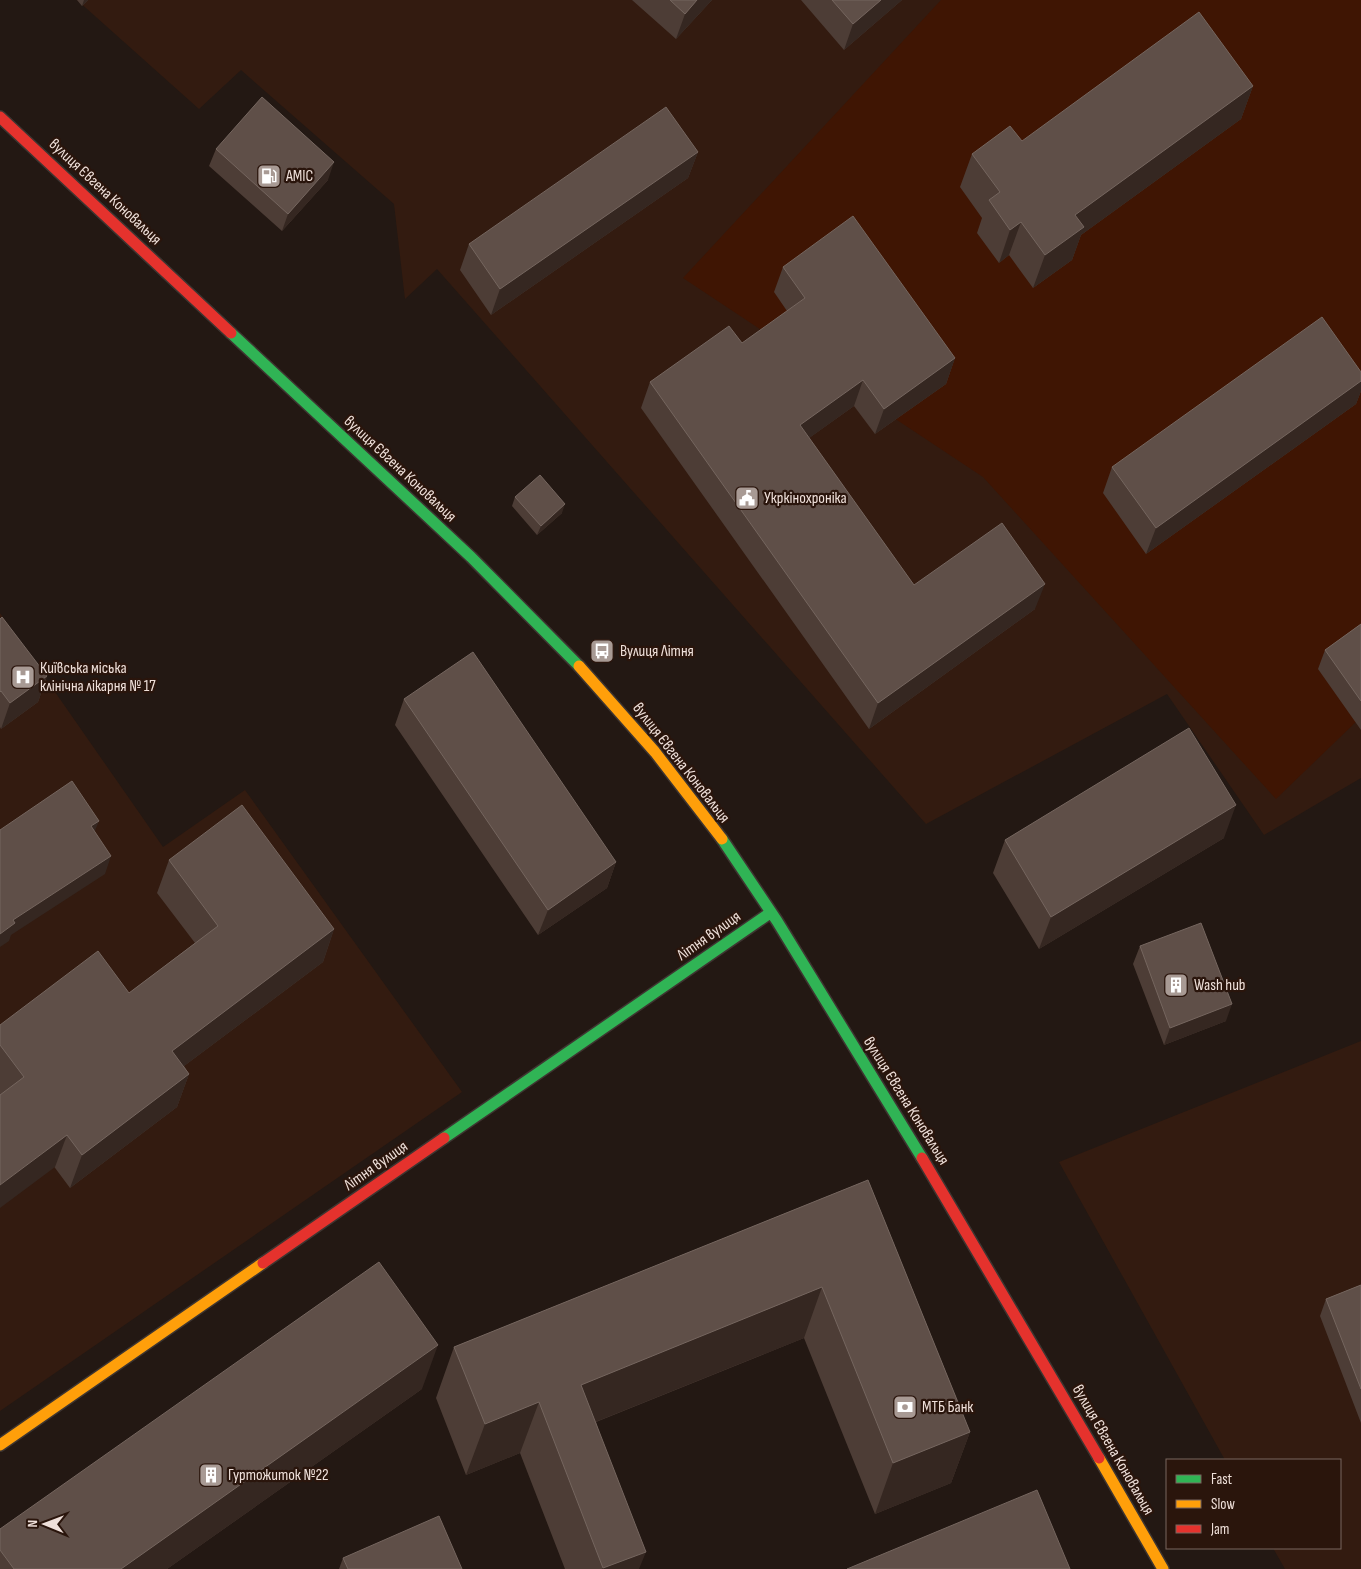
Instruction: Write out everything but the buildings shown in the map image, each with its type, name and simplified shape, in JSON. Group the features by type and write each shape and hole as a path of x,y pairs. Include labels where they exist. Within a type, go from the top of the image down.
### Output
{"main road":[{"name":"вулиця Євгена Коновальця","path":"0,117 501,585 588,675 640,734 698,806 770,913 917,1149 1071,1408 1163,1569"},
{"name":"Літня вулиця","path":"0,1446 770,913"}],"shaded area":[{"path":"77,0 1361,0 1361,778 1264,835 1167,694 926,824 437,269 405,299 394,204 241,70 199,109"},
{"path":"941,0 1361,0 1361,717 1276,799 983,477 683,278"},
{"path":"0,613 163,847 245,790 462,1092 0,1411"},
{"path":"1361,1041 1361,1569 1285,1569 1274,1549 1341,1549 1341,1459 1224,1459 1059,1162"}],"traffic: fast":[{"path":"231,333 471,557 579,666"},
{"path":"722,839 777,921 922,1158"},
{"path":"444,1138 770,913"}],"traffic: slow":[{"path":"579,666 655,752 722,839"},
{"path":"0,1445 263,1263"},
{"path":"1099,1458 1163,1569"}],"traffic: jam":[{"path":"0,117 231,333"},
{"path":"263,1263 444,1138"},
{"path":"922,1158 1099,1458"}],"place":[{"name":"AMIC","path":"269,176"},
{"name":"Укркінохроніка","path":"747,498"},
{"name":"Вулиця Літня","path":"602,651"},
{"name":"Київська міська клінічна лікарня № 17","path":"23,677"},
{"name":"Wash hub","path":"1176,985"},
{"name":"МТБ Банк","path":"905,1407"},
{"name":"Гуртожиток №22","path":"211,1475"}]}
